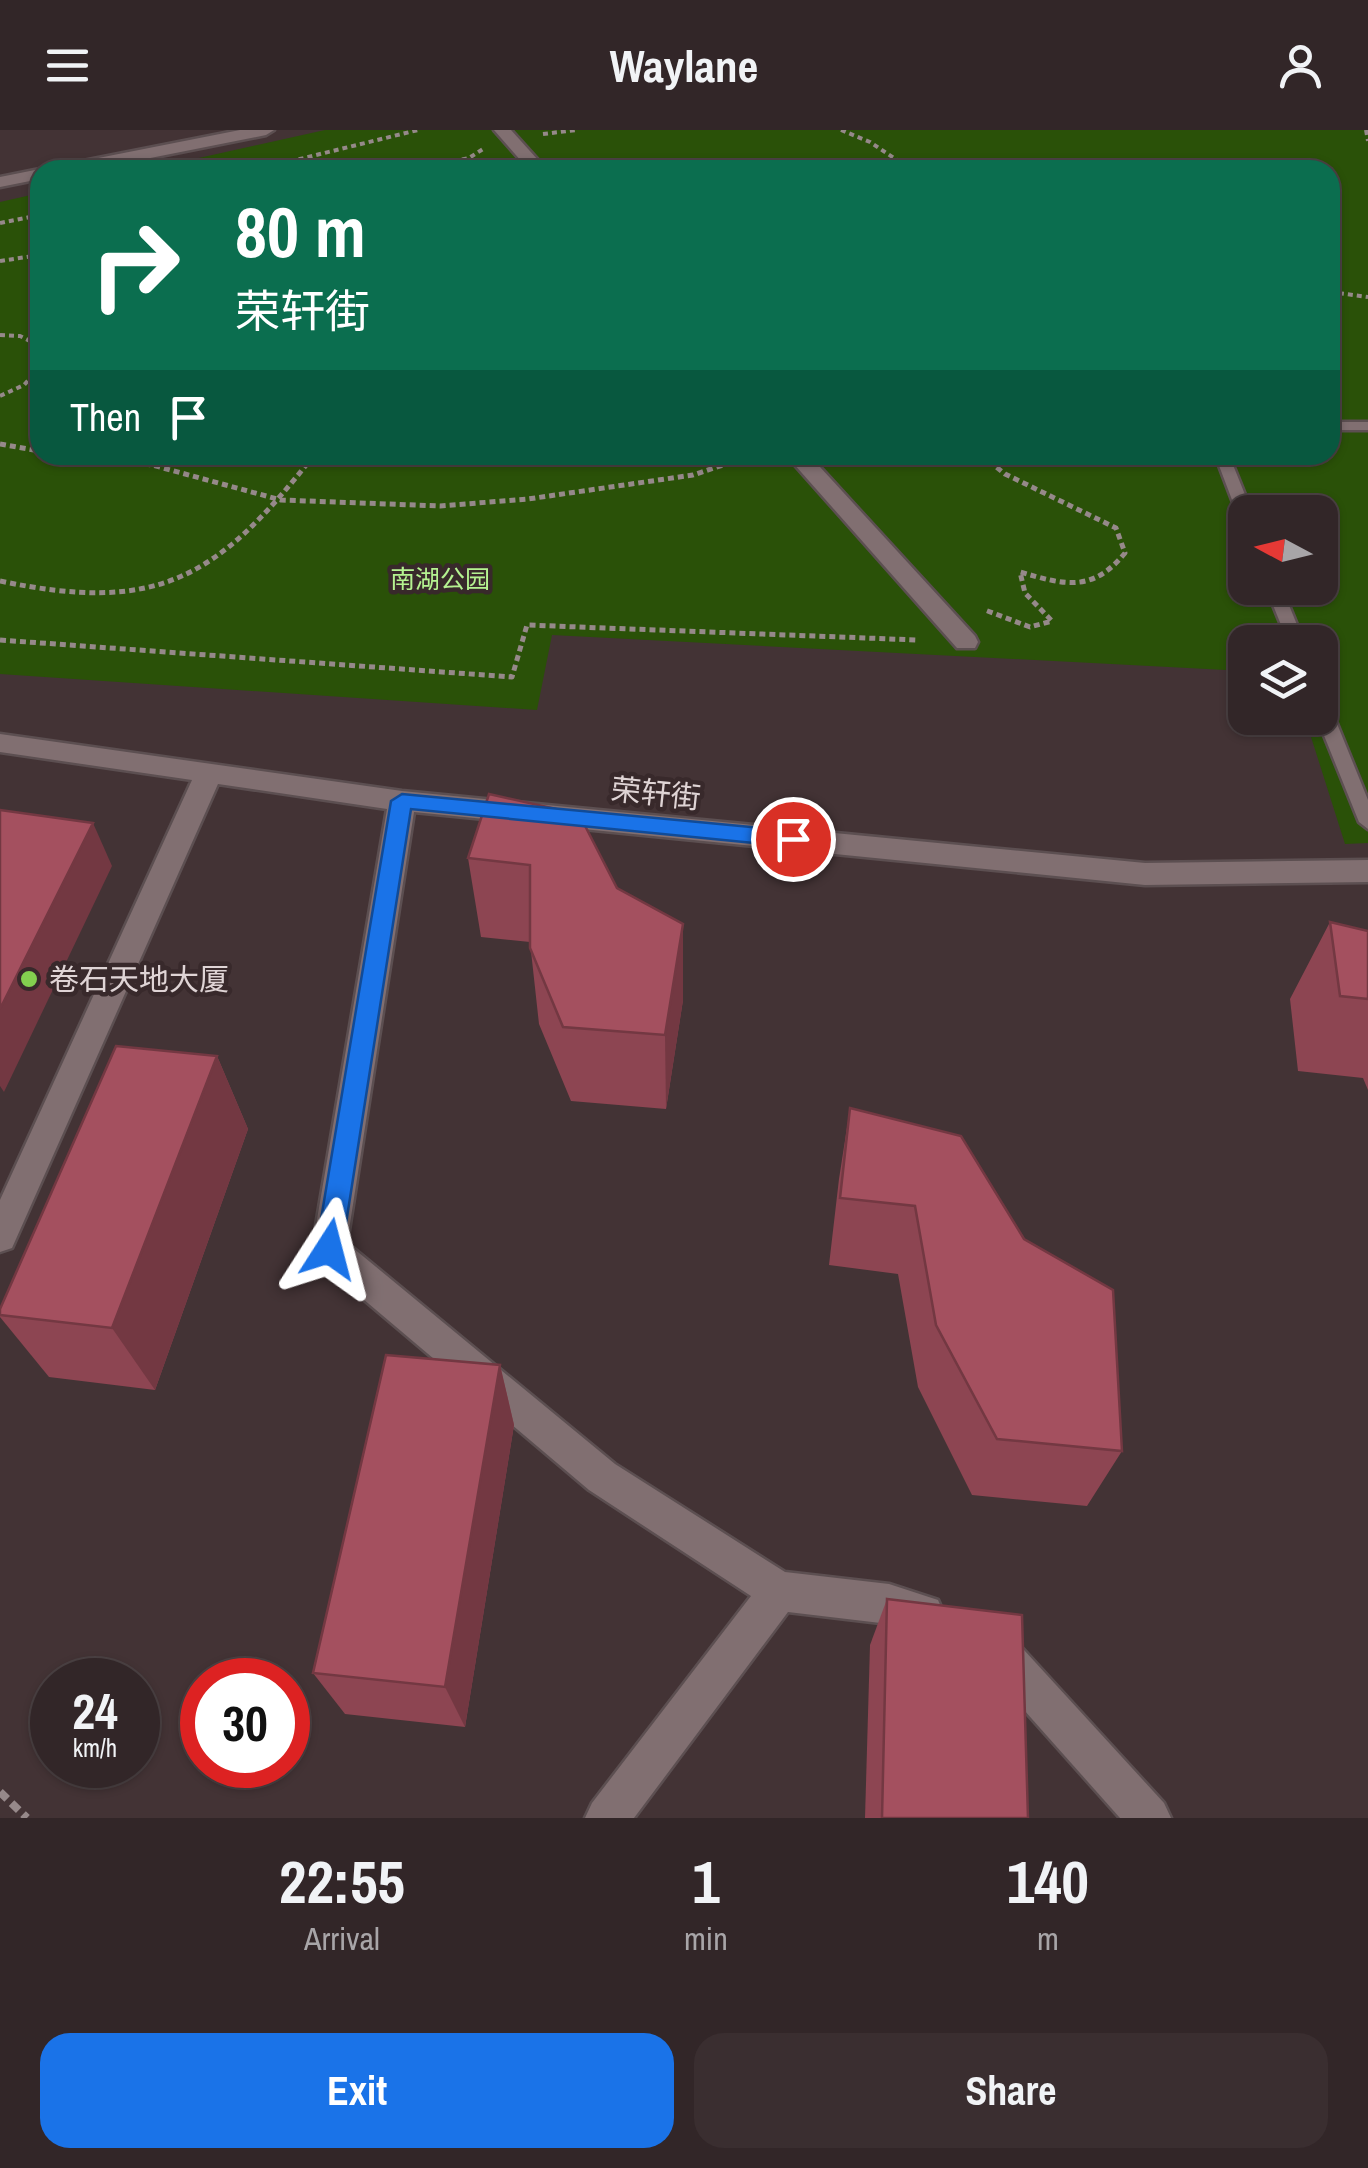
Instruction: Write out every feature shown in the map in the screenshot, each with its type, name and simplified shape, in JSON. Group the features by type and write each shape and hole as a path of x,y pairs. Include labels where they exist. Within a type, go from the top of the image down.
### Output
{"street":[{"path":"114,160 266,130"},
{"path":"506,134 529,160"},
{"path":"0,182 30,176"},
{"path":"806,465 966,642"},
{"name":"荣轩街","path":"0,743 402,801 1145,874 1368,872"},
{"path":"0,1237 209,773"},
{"path":"402,801 329,1249 602,1476 779,1591 888,1604 969,1626 1148,1818"},
{"path":"607,1818 779,1591"}],"lane":[{"path":"1340,426 1368,426"},
{"path":"1226,465 1238,495"},
{"path":"1333,735 1368,822"}],"path":[{"path":"296,160 418,130"},
{"path":"840,130 870,142 897,160"},
{"path":"1366,130 1368,141"},
{"path":"459,160 469,158 506,134"},
{"path":"0,223 30,217"},
{"path":"0,261 30,256"},
{"path":"1340,293 1368,297"},
{"path":"0,335 30,341"},
{"path":"0,396 30,378"},
{"path":"0,444 30,449"},
{"path":"144,465 280,500 440,506 528,499 693,475 724,465"},
{"path":"0,581 28,588 94,594 148,591 193,577 238,542 280,500 306,465"},
{"path":"927,598 950,595 1030,627 1052,621 1024,593 1020,572 1079,586 1112,572 1126,553 1116,528 994,465"},
{"path":"0,640 512,677 526,625 966,642"},
{"path":"0,1792 26,1818"}],"green space":[{"name":"南湖公园","path":"325,130 1368,130 1368,843 1345,844 1310,735 1338,735 1338,625 1228,625 1228,670 552,635 537,710 0,674 0,202 30,195 30,465 1340,465 1340,160 190,160"}],"building":[{"path":"489,794 579,814 617,888 683,924 665,1035 563,1027 530,948 530,865 468,858"},
{"path":"0,810 93,823 0,1009"},
{"path":"1330,922 1368,931 1368,999 1340,996"},
{"path":"116,1046 217,1056 112,1328 0,1315 0,1309"},
{"path":"850,1108 961,1136 1024,1239 1113,1290 1122,1451 997,1439 936,1325 915,1206 840,1198"},
{"path":"386,1355 500,1365 445,1687 313,1673"},
{"path":"887,1599 1022,1615 1028,1818 882,1818"}],"place":[{"name":"卷石天地大厦","path":"29,979"}],"route":[{"path":"329,1249 402,801 793,839"}]}
